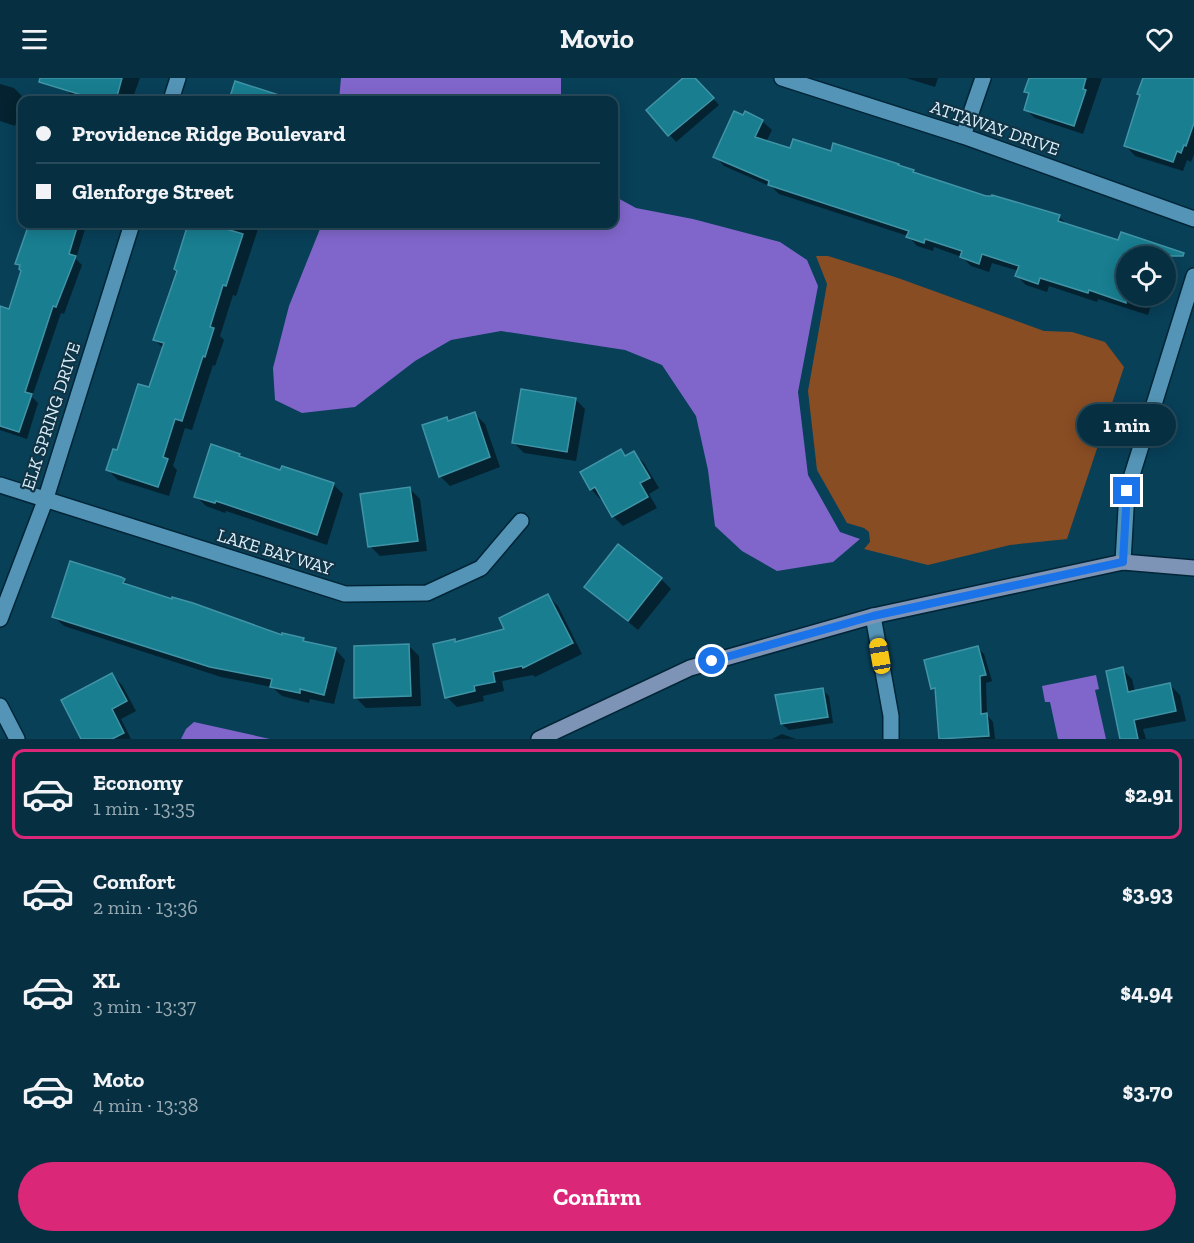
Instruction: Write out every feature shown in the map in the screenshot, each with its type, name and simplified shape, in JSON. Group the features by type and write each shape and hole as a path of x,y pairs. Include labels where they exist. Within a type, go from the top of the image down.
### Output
{"street":[{"path":"172,96 178,78"},
{"name":"ATTAWAY DRIVE","path":"782,78 963,136 1194,219"},
{"path":"963,136 982,78"},
{"name":"ELK SPRING DRIVE","path":"0,619 45,501 131,228"},
{"path":"1123,562 1127,491 1194,276"},
{"name":"LAKE BAY WAY","path":"0,485 345,594 427,593 481,568 521,521"},
{"path":"539,739 690,668 873,616 1123,562 1194,568"},
{"path":"873,616 891,716 891,739"},
{"path":"0,706 16,739"}],"shaded area":[{"path":"341,78 561,78 561,96 339,96"},
{"path":"618,198 636,208 693,219 780,242 807,260 818,286 798,392 808,475 840,532 860,539 833,562 777,571 742,551 715,526 708,470 696,416 662,365 625,350 501,331 451,340 415,361 355,407 302,413 275,400 273,368 289,306 320,228 618,228"},
{"path":"816,256 828,256 898,278 1044,331 1072,332 1105,342 1124,367 1067,539 1010,545 928,565 864,549 870,542 869,532 864,528 847,523 817,470 808,391 827,284"},
{"path":"1096,675 1099,689 1095,690 1106,739 1058,739 1050,702 1045,702 1042,686"},
{"path":"194,722 270,739 181,739 186,729"}],"building":[{"path":"40,78 122,78 117,96 85,96 39,82"},
{"path":"683,78 695,78 714,98 668,136 646,110"},
{"path":"1029,78 1086,78 1083,89 1086,90 1074,126 1024,110 1029,93 1024,92"},
{"path":"1143,78 1194,78 1194,123 1186,146 1184,145 1181,153 1177,151 1173,162 1124,146"},
{"path":"235,81 282,96 230,96"},
{"path":"734,111 743,115 745,111 763,120 755,137 790,148 793,139 831,151 833,143 986,196 992,195 1060,215 1058,221 1118,240 1121,232 1163,246 1116,246 1116,299 1040,278 1038,284 1015,276 1019,266 982,254 979,264 960,257 962,251 925,239 924,243 906,237 909,231 768,185 769,181 713,157"},
{"path":"28,228 77,228 69,254 76,256 56,307 53,306 25,392 32,394 19,432 0,426 0,306 9,309 21,271 20,265 15,264"},
{"path":"187,228 223,228 243,234 226,286 223,285 210,327 214,328 182,421 175,419 163,457 168,459 158,487 106,470 113,449 117,450 138,384 149,387 164,343 153,340 177,271 174,269"},
{"path":"1176,250 1184,253 1183,256 1176,256"},
{"path":"521,389 576,398 567,452 512,443"},
{"path":"475,412 490,457 439,477 422,425 447,417 448,421"},
{"path":"211,444 280,470 282,466 334,483 317,535 216,501 215,503 194,497"},
{"path":"621,449 625,456 634,451 650,478 640,483 648,497 612,517 595,487 590,490 580,472"},
{"path":"410,487 418,541 368,547 360,494"},
{"path":"618,544 662,578 628,621 584,587"},
{"path":"70,561 121,577 125,579 123,583 172,599 172,597 193,603 282,635 282,633 304,638 303,641 336,648 324,695 300,689 300,693 270,687 272,679 210,667 52,617"},
{"path":"548,594 573,643 523,668 522,666 493,672 495,682 474,686 475,691 445,698 433,644 455,639 455,642 504,629 499,618"},
{"path":"409,644 411,696 354,698 354,646"},
{"path":"978,646 986,675 980,676 981,714 987,713 989,736 939,739 935,688 931,689 924,660"},
{"path":"1123,667 1128,692 1170,683 1176,711 1134,720 1138,739 1120,739 1106,671"},
{"path":"112,673 127,701 112,709 124,733 112,739 81,739 61,700"},
{"path":"823,688 828,717 781,724 775,695"}],"route":[{"path":"712,661 873,616 1123,562 1127,491"}]}
